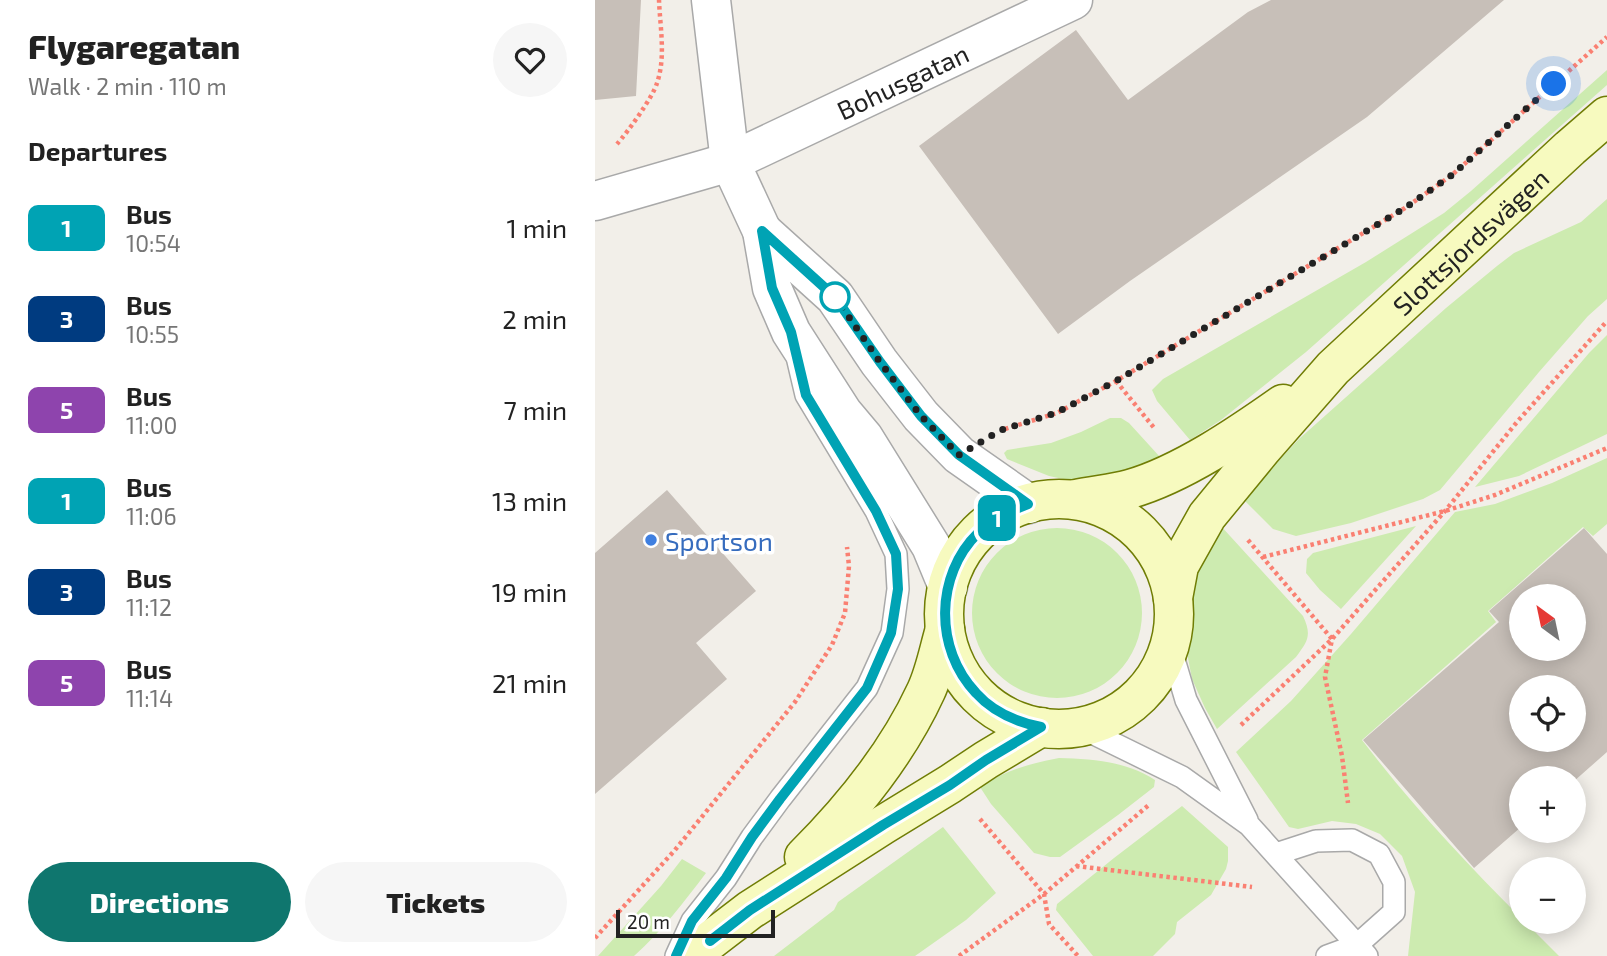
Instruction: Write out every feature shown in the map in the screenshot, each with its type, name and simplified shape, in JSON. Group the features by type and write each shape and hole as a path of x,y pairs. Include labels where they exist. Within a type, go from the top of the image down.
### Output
{"main road":[{"name":"Slottsjordsvägen","path":"1173,598 1179,566 1207,516 1333,368 1607,116"},
{"name":"Slottsjordsvägen","path":"1068,500 1129,489 1166,476 1248,428 1333,368"},
{"name":"Slottsjordsvägen","path":"1068,500 1106,509 1138,530 1151,545 1169,580 1174,622 1165,661 1137,699 1110,717 1080,727 1041,727 1006,716 967,683 948,643 945,608 948,587 964,550 992,521 1028,504 1068,500"},
{"name":"Slottsjordsvägen","path":"750,910 836,826 890,757 927,690 946,629"},
{"name":"Slottsjordsvägen","path":"690,956 750,910 1041,727"}],"street":[{"path":"711,0 730,162 762,231 772,288 791,332 843,413 864,438 931,546 948,587"},
{"name":"Bohusgatan","path":"595,201 730,162 1073,0"},
{"path":"762,231 835,297 921,416 959,455 1028,504"}],"lane":[{"path":"676,956 692,921 726,878 780,799 867,688 891,633 898,589 896,554 876,511 806,395 791,332"},
{"path":"1170,646 1186,700 1249,825"},
{"path":"1080,727 1182,777 1249,825 1362,951"},
{"path":"1276,854 1316,841 1352,840 1379,854 1394,882 1394,912 1362,951 1327,956"}],"path":[{"path":"610,152 625,135 657,85 662,58 659,0"},
{"path":"959,455 1001,430 1056,413 1116,381 1405,208 1452,175 1607,37"},
{"path":"1212,752 1332,639 1607,321"},
{"path":"1263,557 1445,511 1495,495 1607,447"},
{"path":"595,938 675,850 795,702 832,645 845,613 849,566 846,532 876,511"},
{"path":"1332,639 1325,677 1342,756 1352,840"},
{"path":"959,956 1044,894 1182,777"},
{"path":"1075,866 1311,894"},
{"path":"1044,894 1049,924 1078,956"}],"green space":[{"path":"1607,70 1607,85 1306,352 1221,420 1190,440 1157,401 1152,390 1163,379 1366,262 1444,213"},
{"path":"1607,199 1607,299 1588,316 1539,372 1440,490 1423,499 1351,523 1296,536 1273,529 1243,499 1299,439 1446,308 1514,253 1581,222"},
{"path":"1607,335 1607,434 1519,476 1475,487 1589,353"},
{"path":"1110,418 1121,418 1129,423 1160,457 1142,468 1077,482 1049,476 1007,459 1004,453 1007,450 1051,443"},
{"path":"1607,458 1607,524 1593,536 1583,527 1519,584 1509,584 1509,592 1488,611 1496,622 1362,740 1399,787 1509,906 1509,934 1537,934 1559,956 1408,956 1415,892 1402,856 1380,834 1356,824 1332,821 1298,829 1289,827 1236,752 1291,701 1455,512 1495,504 1552,483"},
{"path":"1220,525 1303,616 1308,633 1306,642 1296,657 1217,729 1192,679 1184,637 1186,597"},
{"path":"1416,526 1341,609 1306,573 1307,559 1313,553"},
{"path":"1057,528 1090,534 1117,553 1136,580 1142,613 1136,646 1117,673 1090,692 1057,698 1024,692 997,673 978,646 972,613 978,580 997,553 1024,534"},
{"path":"1059,758 1096,760 1121,765 1155,780 1154,787 1118,815 1060,857 1050,857 1034,853 991,804 980,787 1018,768"},
{"path":"1182,806 1228,847 1226,869 1211,895 1177,922 1175,934 1153,956 1093,956 1056,910 1057,904"},
{"path":"943,827 996,893 966,920 915,956 774,956 834,910 838,902"},
{"path":"682,859 706,873 663,927 634,956 598,956 661,886"}],"building":[{"path":"595,0 641,0 636,96 595,100"},
{"path":"1271,0 1504,0 1367,117 1058,334 919,146 1076,30 1128,100 1248,12"},
{"path":"667,490 756,591 696,643 727,679 595,794 595,553"},
{"path":"1584,528 1607,554 1607,752 1586,771 1586,766 1509,766 1509,837 1474,868 1363,740 1499,622 1489,611 1509,594 1509,662 1585,662 1586,584 1520,584"}],"bus line":[{"name":"1","path":"676,956 692,921 726,878 780,799 867,688 891,633 898,589 896,554 876,511 806,395 791,332 772,288 762,231 835,297 921,416 959,455 1028,504 992,521 964,550 948,587 946,629 948,643 959,671 977,694 999,712 1026,724 1041,727 750,910 710,941"}],"place":[{"name":"Sportson","path":"651,540"}],"route":[{"path":"835,297 921,416 959,455 1001,430 1056,413 1116,381 1405,208 1452,175 1554,84"}]}
